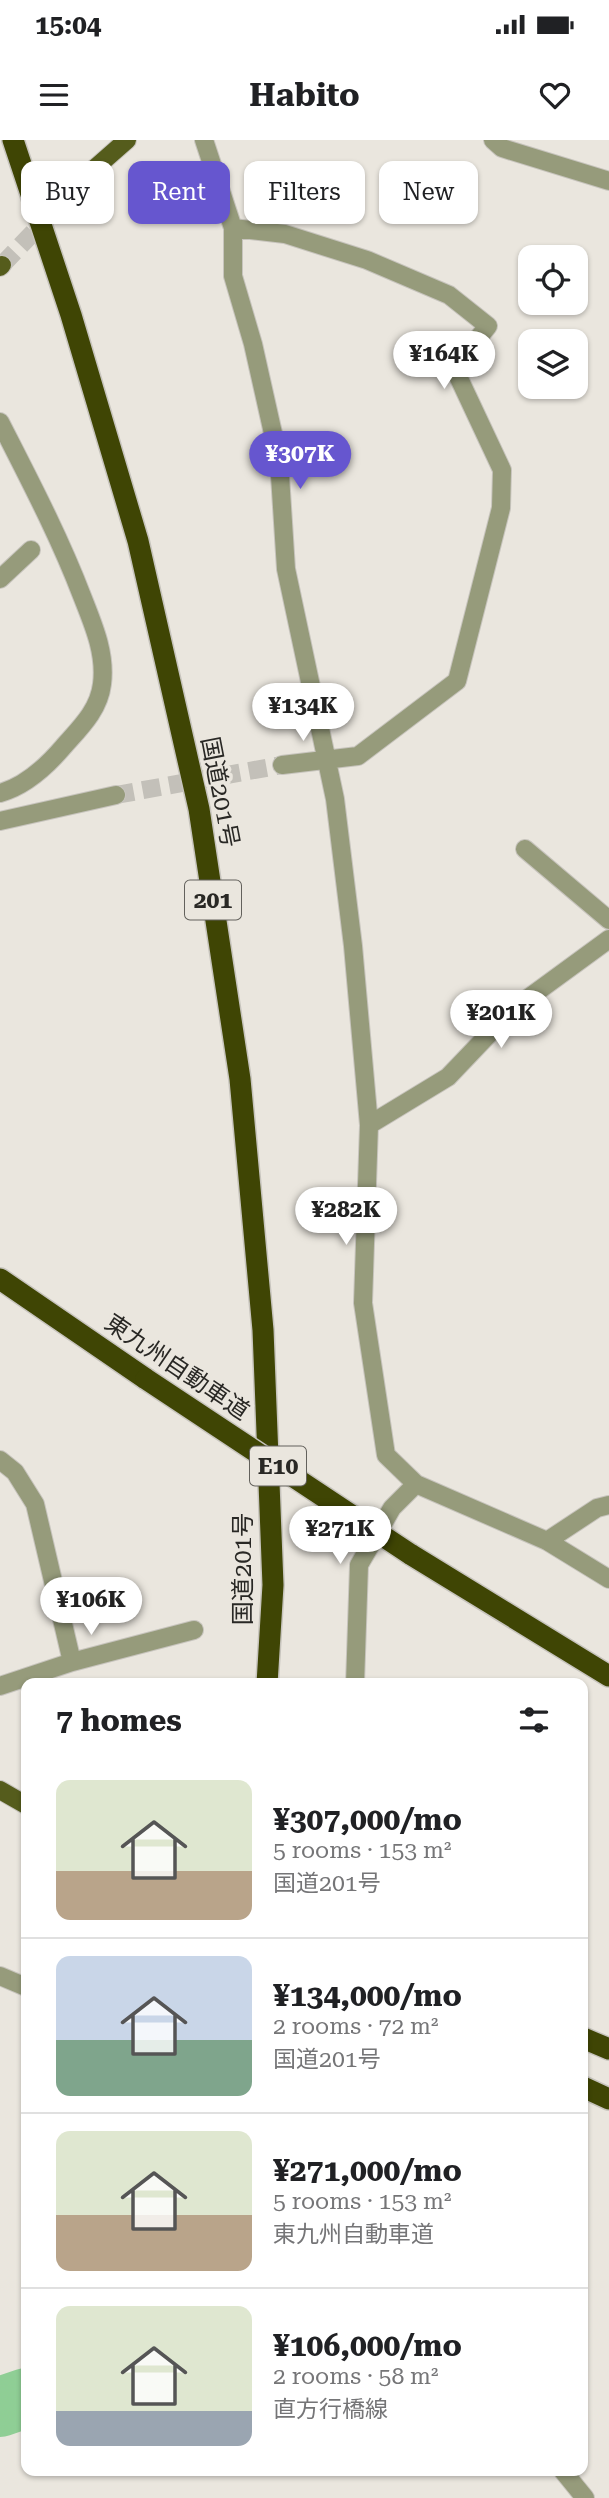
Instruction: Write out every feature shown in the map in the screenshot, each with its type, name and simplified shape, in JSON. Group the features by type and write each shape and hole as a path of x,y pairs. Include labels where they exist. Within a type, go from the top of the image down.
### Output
{"highway":[{"name":"国道201号","path":"13,140 71,314 138,541 199,809 240,1079 263,1330 273,1585 267,1678"},
{"name":"東九州自動車道","path":"0,1279 410,1554 609,1676"},
{"path":"588,2040 609,2049"},
{"path":"588,2089 609,2099"}],"main road":[{"path":"103,161 127,140"},
{"path":"0,1790 21,1802"}],"street":[{"path":"204,140 233,228 233,276 253,344 279,460 286,569 335,799 354,946 369,1125 363,1303 386,1455 416,1484 547,1541 609,1579"},
{"path":"493,140 502,148 609,181"},
{"path":"233,228 285,234 366,260 449,295 488,326 466,353 456,372 502,470 501,508 457,681 358,756 282,765"},
{"path":"0,422 66,554 103,656 102,685 91,715 46,766 12,790 0,793"},
{"path":"0,579 31,550"},
{"path":"0,821 116,796"},
{"path":"526,849 609,920"},
{"path":"369,1125 448,1077 512,1010 609,939"},
{"path":"0,1460 15,1472 35,1504 72,1662"},
{"path":"355,1678 359,1565 392,1508 416,1484"},
{"path":"547,1541 597,1508 609,1505"},
{"path":"24,1678 72,1662 194,1630"},
{"path":"0,1686 21,1679"},
{"path":"0,1976 21,1985"},
{"path":"567,2476 585,2498"}],"waterway":[{"path":"0,2407 21,2400"}],"tunnel":[{"path":"2,265 41,224"},
{"path":"116,795 282,765"}]}
